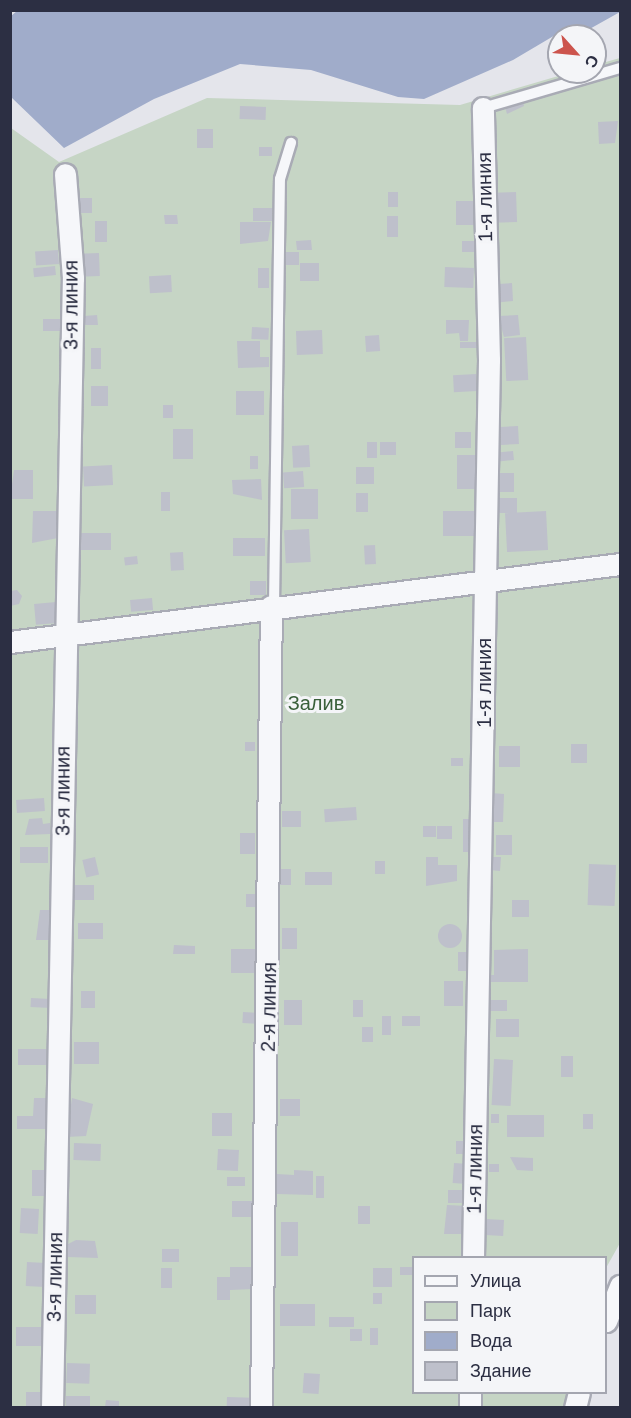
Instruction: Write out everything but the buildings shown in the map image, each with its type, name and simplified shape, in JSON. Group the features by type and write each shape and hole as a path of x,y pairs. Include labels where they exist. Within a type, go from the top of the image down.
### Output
{"street":[{"name":"1-я линия","path":"473,1256 489,360 483,108"},
{"name":"3-я линия","path":"52,1407 64,636 73,278 65,174"},
{"path":"10,642 273,606 621,564"},
{"name":"2-я линия","path":"261,1407 273,606"},
{"path":"607,1319 621,1286"}],"lane":[{"path":"483,108 621,68"},
{"path":"273,606 280,179 291,143"}],"green space":[{"name":"Залив","path":"620,58 620,1243 607,1266 607,1256 412,1256 412,1394 571,1394 569,1407 11,1407 11,128 59,162 207,98 460,105 547,79 547,84 607,84 607,62"}],"water":[{"path":"620,10 599,24 547,24 547,40 513,60 424,99 398,97 311,70 240,64 154,99 64,148 11,97 11,16 17,11"}]}
